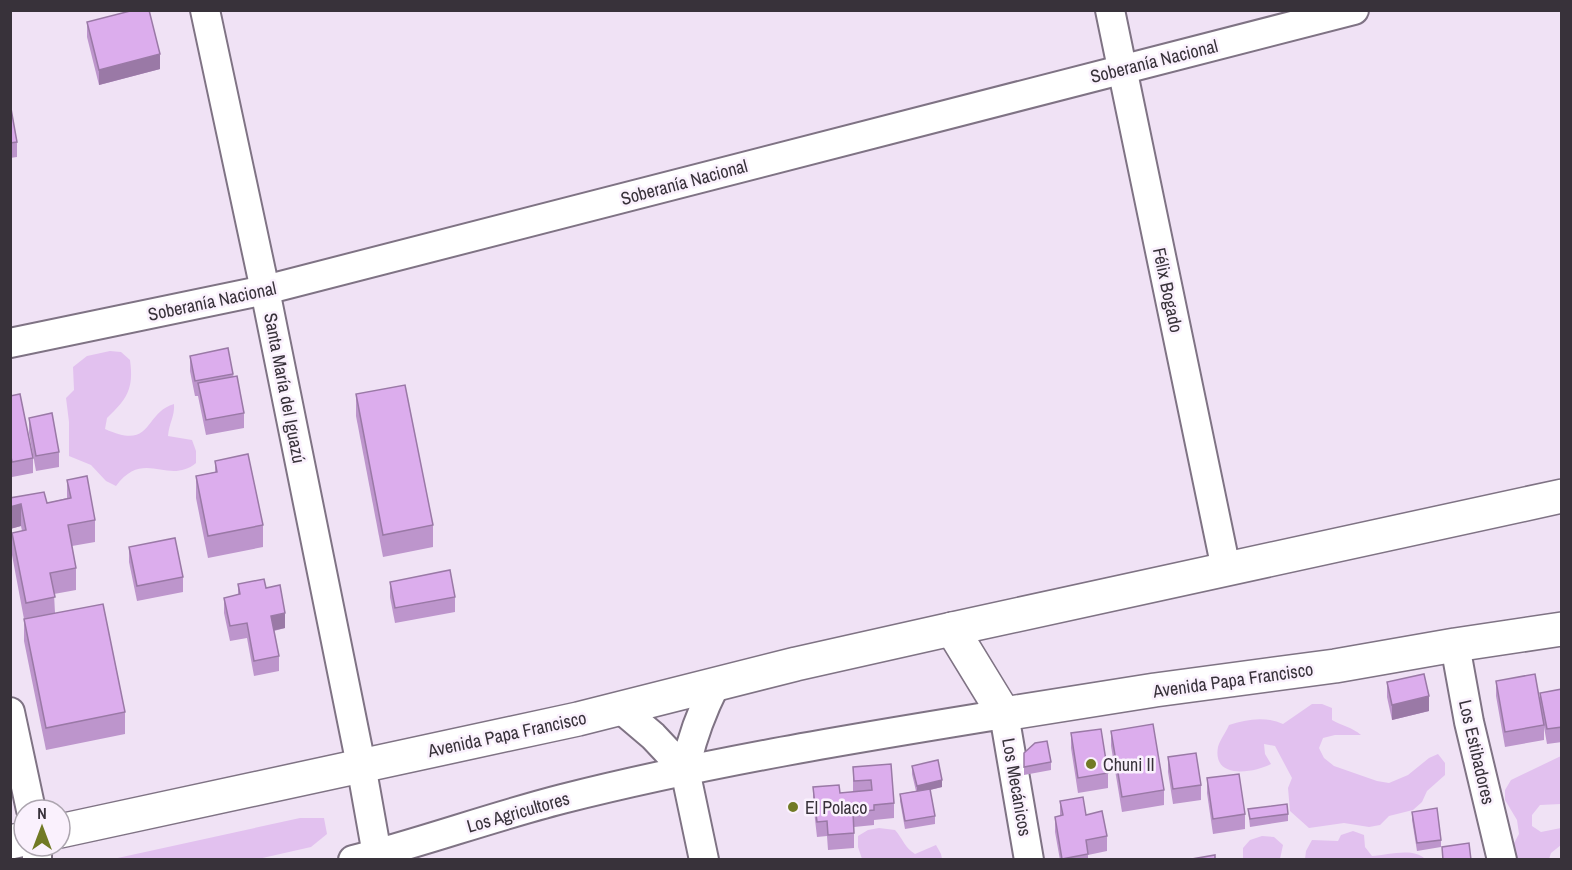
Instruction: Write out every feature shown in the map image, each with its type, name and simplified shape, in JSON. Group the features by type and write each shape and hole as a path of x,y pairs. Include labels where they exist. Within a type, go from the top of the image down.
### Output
{"main road":[{"name":"Avenida Papa Francisco","path":"72,828 620,708 952,629 1562,496"},
{"path":"952,629 1004,714"},
{"name":"Avenida Papa Francisco","path":"1004,714 1155,690 1335,666 1562,629"}],"street":[{"name":"Santa María del Iguazú","path":"205,10 265,290 361,765 369,858"},
{"name":"Félix Bogado","path":"1110,10 1226,569"},
{"name":"Soberanía Nacional","path":"10,343 265,290 1354,10"},
{"name":"Los Estibadores","path":"1455,645 1468,722 1502,860"},
{"path":"704,860 685,770 701,712 715,685"},
{"path":"620,708 653,736 685,770"},
{"path":"10,712 28,798"},
{"name":"Los Agricultores","path":"369,858 561,799 685,770 1004,714"},
{"name":"Los Mecánicos","path":"1004,714 1029,860"}],"shaded area":[{"path":"110,351 121,352 130,360 131,379 128,393 107,418 105,429 132,436 140,433 164,409 174,404 168,436 192,440 196,451 196,463 186,469 176,471 146,468 136,470 126,475 116,486 106,481 91,465 69,456 66,398 74,390 73,367 87,356"},
{"path":"1312,704 1322,704 1332,708 1332,720 1361,735 1335,735 1323,738 1319,748 1324,758 1334,766 1389,783 1408,775 1429,758 1438,754 1445,763 1445,775 1427,791 1422,802 1413,810 1389,816 1380,825 1369,827 1344,823 1309,828 1290,811 1288,788 1292,778 1275,746 1264,744 1265,754 1271,764 1245,771 1228,769 1221,765 1218,758 1218,747 1229,725 1256,719 1283,724"},
{"path":"1561,756 1561,804 1540,805 1532,815 1532,826 1541,832 1561,828 1561,845 1551,853 1549,859 1513,859 1513,845 1519,834 1517,820 1505,800 1505,790 1511,780"},
{"path":"300,818 324,818 327,834 311,847 258,859 113,859"},
{"path":"879,828 895,830 915,854 936,845 942,859 862,859 858,847 858,836 868,830"},
{"path":"1353,831 1364,835 1365,847 1372,856 1414,853 1425,859 1305,859 1306,851 1312,840 1338,841 1341,835"},
{"path":"1262,836 1274,837 1283,845 1280,859 1243,859 1243,848 1250,840"}],"building":[{"path":"134,10 149,10 160,54 99,70 87,22"},
{"path":"10,103 17,142 10,143"},
{"path":"228,348 233,374 195,381 190,356"},
{"path":"237,376 244,413 206,420 198,383"},
{"path":"405,385 433,525 383,535 356,394"},
{"path":"20,394 33,458 12,462 10,396"},
{"path":"52,413 59,452 36,456 29,418"},
{"path":"248,454 263,525 208,536 196,476 217,472 215,461"},
{"path":"87,476 95,520 68,525 76,568 50,573 55,597 26,603 12,533 26,530 21,504 10,507 10,498 44,492 47,503 71,498 67,480"},
{"path":"175,538 183,577 137,586 129,547"},
{"path":"450,570 455,597 395,608 390,582"},
{"path":"264,579 266,588 280,585 285,613 271,616 279,656 254,661 247,623 230,626 224,598 240,594 238,584"},
{"path":"103,604 125,712 46,728 24,619"},
{"path":"1424,674 1429,696 1392,705 1387,682"},
{"path":"1535,674 1544,725 1505,732 1496,681"},
{"path":"1562,689 1562,727 1547,729 1540,693"},
{"path":"1153,724 1164,790 1122,797 1111,731"},
{"path":"1101,729 1108,773 1078,778 1071,733"},
{"path":"1047,741 1051,762 1024,767 1024,753 1035,743"},
{"path":"1196,753 1201,785 1173,789 1168,757"},
{"path":"938,760 942,780 917,786 912,766"},
{"path":"891,764 894,803 874,805 874,810 853,812 854,833 828,835 827,821 817,822 813,787 839,785 840,793 872,790 871,780 854,781 853,767"},
{"path":"1239,774 1245,814 1213,819 1207,778"},
{"path":"930,789 935,816 905,821 900,794"},
{"path":"1083,797 1086,815 1102,811 1107,836 1086,840 1088,854 1062,859 1055,817 1063,815 1060,801"},
{"path":"1287,804 1288,814 1250,819 1248,809"},
{"path":"1437,808 1441,840 1417,843 1412,812"},
{"path":"1469,843 1471,860 1443,860 1442,847"},
{"path":"1215,855 1215,860 1186,860"}],"place":[{"name":"Chuni II","path":"1091,764"},
{"name":"El Polaco","path":"793,807"}]}
